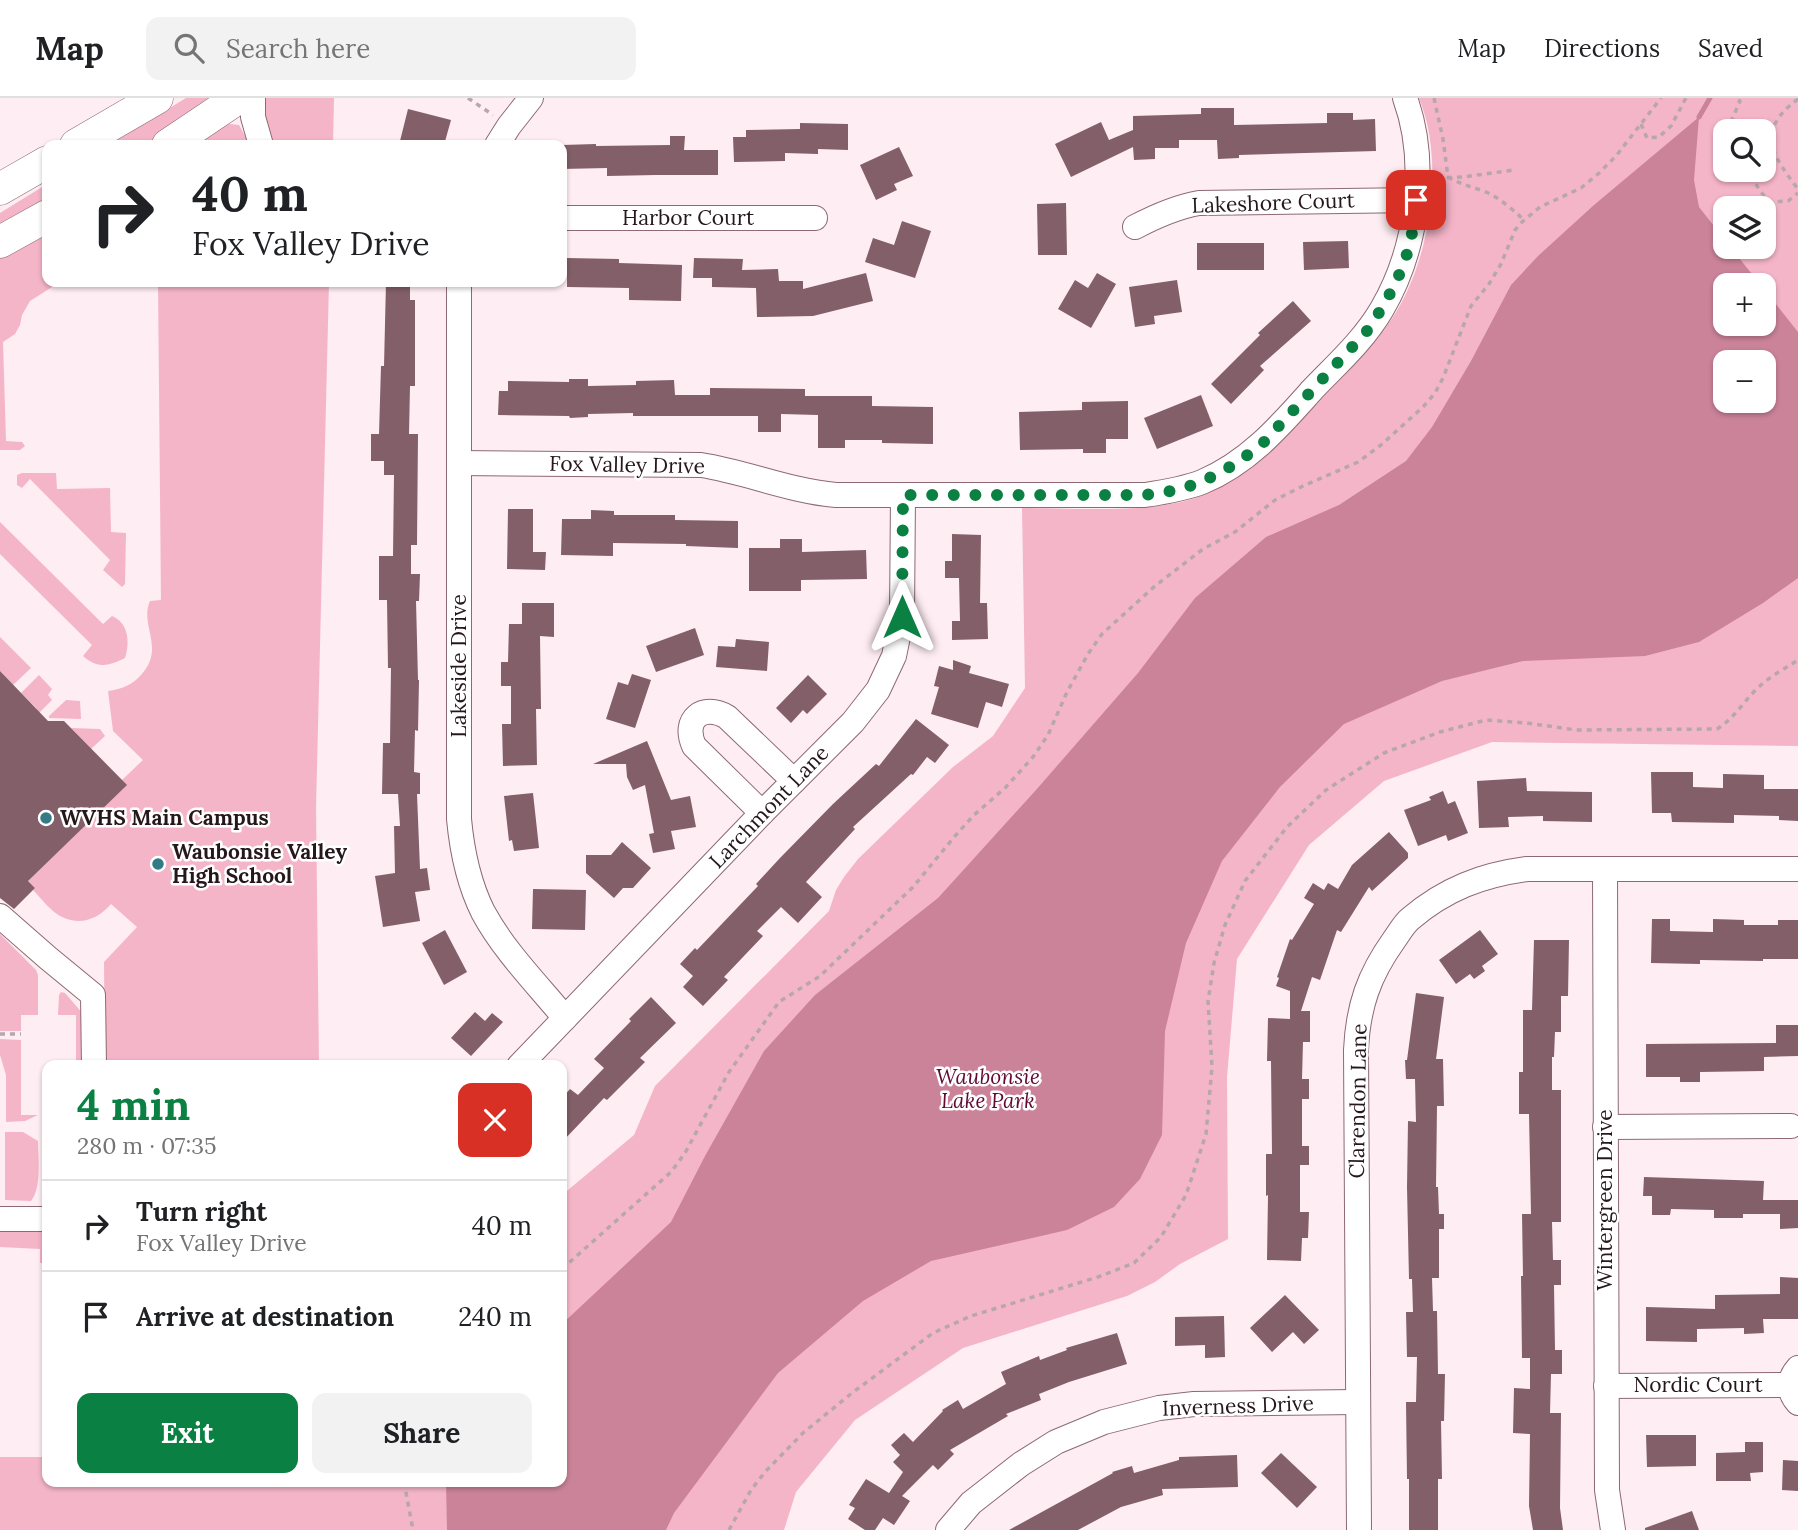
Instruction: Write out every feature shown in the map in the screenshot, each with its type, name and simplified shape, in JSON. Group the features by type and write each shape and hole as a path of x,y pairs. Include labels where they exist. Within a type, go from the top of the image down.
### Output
{"main road":[{"path":"85,140 158,98"},
{"path":"176,140 228,106"},
{"path":"0,189 42,165"},
{"path":"0,242 42,219"}],"street":[{"path":"253,98 253,117 259,136"},
{"path":"503,136 531,98"},
{"name":"Fox Valley Drive","path":"459,463 701,464 819,494 1145,495 1177,490 1214,476 1263,443 1367,331 1381,311 1404,261 1412,234 1416,200 1417,161 1413,126 1405,98"},
{"path":"228,106 233,114 247,120 259,136"},
{"name":"Lakeshore Court","path":"1135,226 1161,213 1199,203 1416,200"},
{"name":"Harbor Court","path":"567,218 815,218"},
{"name":"Lakeside Drive","path":"460,287 461,844 474,890 497,934 565,1018"},
{"name":"Larchmont Lane","path":"525,1060 853,722 871,700 894,656 902,617 903,495"},
{"path":"762,813 694,746 690,728 695,719 705,712 717,712 727,718 794,781"},
{"name":"Clarendon Lane","path":"1359,1530 1356,1049 1362,1003 1381,958 1408,920 1461,886 1501,873 1527,869 1798,869"},
{"name":"Wintergreen Drive","path":"1605,869 1606,1490 1613,1530"},
{"path":"0,916 93,995 94,1060"},
{"path":"1605,1127 1796,1126"},
{"path":"0,1219 42,1219"},
{"name":"Nordic Court","path":"1606,1386 1795,1385"},
{"name":"Inverness Drive","path":"948,1530 971,1503 1021,1464 1056,1442 1104,1422 1159,1408 1194,1404 1357,1402"}],"path":[{"path":"468,98 503,136"},
{"path":"1434,98 1448,177"},
{"path":"567,1265 671,1172 685,1153 730,1072 779,1002 820,976 895,905 926,873 961,829 1005,788 1033,757 1048,735 1088,654 1102,634 1155,586 1203,549 1235,532 1275,500 1303,485 1359,462 1423,407 1443,378 1471,306 1489,284 1524,219 1540,207 1581,188 1598,174 1616,156 1661,98"},
{"path":"1641,124 1647,138 1659,137 1671,126 1686,98"},
{"path":"1732,119 1740,101 1734,98"},
{"path":"1755,182 1760,192 1772,202 1787,201 1798,191 1780,163 1771,139 1776,120 1798,99"},
{"path":"1432,178 1514,170"},
{"path":"1448,177 1465,186 1488,192 1524,219"},
{"path":"729,1530 751,1490 803,1433 915,1345 933,1333 971,1317 1098,1278 1134,1263 1161,1237 1186,1195 1206,1134 1212,1067 1208,1001 1214,963 1225,925 1245,881 1287,827 1326,790 1384,753 1440,732 1486,720 1576,730 1717,729 1728,723 1762,684 1798,660"},
{"path":"0,1034 21,1034"},
{"path":"405,1487 413,1530"}],"green space":[{"path":"186,98 217,98 153,140 117,140"},
{"path":"265,98 334,98 333,140 273,140 264,116"},
{"name":"Waubonsie Lake Park","path":"1419,98 1798,98 1798,746 1492,742 1384,781 1309,845 1237,959 1227,1077 1228,1239 1127,1296 963,1348 855,1420 796,1492 784,1530 0,1530 0,1457 42,1457 42,1487 567,1487 567,1191 634,1135 655,1086 829,911 836,890 858,859 953,767 993,736 1025,688 1022,508 1140,508 1186,501 1222,486 1276,446 1375,342 1405,296 1415,273 1428,223 1431,147"},
{"path":"224,125 239,125 247,140 198,140"},
{"path":"42,187 42,205 0,228 0,213"},
{"path":"42,228 42,287 52,287 30,301 15,334 3,342 6,441 22,442 25,446 20,450 0,450 0,250"},
{"path":"158,287 329,287 316,808 319,1060 105,1060 104,962 137,927 111,904 101,914 89,920 69,920 46,905 28,881 143,760 113,731 108,691 130,684 148,665 152,646 147,610 150,601 161,600"},
{"path":"56,473 57,489 110,488 111,532 126,533 125,584 122,587 103,570 110,560 30,479 22,488 17,485 17,475"},
{"path":"0,522 103,624 112,616 122,623 128,640 125,658 103,665 93,663 83,656 92,645 0,554"},
{"path":"0,637 31,668 13,685 0,671"},
{"path":"39,675 52,689 48,695 52,700 30,722 27,719 37,709 21,693"},
{"path":"66,700 80,701 81,719 49,718 49,716"},
{"path":"71,728 100,729 105,736 91,749"},
{"path":"0,934 38,975 38,1015 21,1015 21,1031 0,1031"},
{"path":"61,992 65,993 84,1015 86,1060 76,1060 76,1015 58,1015"},
{"path":"0,1039 21,1040 21,1115 38,1115 25,1121 6,1122 6,1075 0,1055"},
{"path":"5,1132 23,1132 38,1141 38,1181 31,1201 5,1200"},
{"path":"0,1231 42,1232 42,1263 40,1249 0,1247"}],"shaded area":[{"path":"1699,117 1694,180 1699,207 1713,225 1713,259 1740,259 1751,273 1713,273 1713,336 1776,336 1776,304 1798,332 1798,578 1699,642 1645,656 1523,661 1442,681 1344,724 1280,787 1222,861 1186,943 1165,1031 1162,1135 1140,1179 1114,1207 1067,1230 931,1261 863,1301 778,1373 674,1513 666,1530 447,1530 446,1487 567,1487 567,1319 671,1222 764,1051 815,995 938,898 1138,673 1195,598 1266,537 1339,505 1406,461 1432,427 1511,285 1538,256 1594,205"}],"building":[{"path":"1201,108 1234,108 1234,125 1327,123 1327,113 1353,113 1353,120 1375,119 1376,151 1239,155 1239,158 1218,159 1217,140 1179,140 1179,148 1155,148 1155,159 1134,160 1133,147 1071,177 1055,144 1101,122 1109,140 1133,130 1133,116 1201,114"},
{"path":"408,109 451,120 445,140 400,140"},
{"path":"800,123 848,124 848,150 818,149 818,154 785,153 785,161 734,162 733,137 746,137 746,130 800,129"},
{"path":"670,136 685,136 684,150 718,150 718,175 607,176 607,168 567,169 567,145 670,145"},
{"path":"899,147 913,176 894,184 897,190 876,200 860,165"},
{"path":"1066,203 1067,255 1038,255 1037,204"},
{"path":"902,221 931,231 915,278 865,262 873,238 894,245"},
{"path":"1348,241 1349,268 1304,270 1303,242"},
{"path":"1197,243 1264,243 1264,270 1197,270"},
{"path":"567,258 619,259 619,263 682,265 681,301 629,300 629,288 567,287"},
{"path":"694,258 743,259 742,270 778,269 779,281 803,281 803,289 866,273 873,301 813,316 757,317 756,288 712,287 712,278 693,278"},
{"path":"1097,273 1116,284 1091,328 1058,309 1075,280 1088,288"},
{"path":"1177,280 1182,312 1154,316 1155,324 1135,327 1129,287"},
{"path":"386,287 410,287 410,300 415,300 415,386 410,386 409,434 418,434 417,545 411,545 411,574 420,574 419,601 416,601 419,680 414,772 420,773 420,794 417,794 420,869 427,868 430,890 415,892 420,921 383,927 375,876 395,873 394,826 400,826 398,794 382,794 383,743 390,743 391,668 388,668 387,600 379,600 379,556 393,556 394,475 384,475 384,461 371,461 371,434 379,434 381,366 384,366"},
{"path":"1293,301 1311,321 1260,366 1264,370 1231,404 1211,384 1260,335 1258,333"},
{"path":"569,379 588,379 588,386 636,385 636,381 674,380 675,395 710,395 710,388 805,389 805,396 872,396 872,406 933,407 933,444 845,440 845,448 818,448 818,415 781,414 781,432 758,432 758,416 633,416 633,413 588,414 588,417 570,418 498,415 499,391 508,391 508,381 569,382"},
{"path":"1201,395 1213,426 1157,449 1144,418"},
{"path":"1128,401 1128,439 1106,439 1106,453 1083,453 1083,449 1020,450 1019,412 1082,410 1082,402"},
{"path":"508,509 533,509 533,552 546,552 545,570 507,569"},
{"path":"591,510 614,511 614,515 675,515 675,520 738,521 738,548 613,543 613,556 561,555 562,519 591,519"},
{"path":"952,534 981,535 980,603 987,603 988,639 952,640 952,621 960,621 959,578 945,578 945,561 952,561"},
{"path":"780,539 802,539 802,552 866,550 867,579 801,580 801,591 749,591 749,548 780,548"},
{"path":"522,603 554,603 554,637 540,636 541,709 536,709 537,765 503,766 502,724 511,724 511,686 501,686 501,662 508,662 509,624 522,624"},
{"path":"695,628 704,655 656,672 646,646"},
{"path":"736,639 769,642 767,671 716,667 718,646 735,647"},
{"path":"953,660 971,666 969,673 1009,684 1002,707 986,702 978,728 931,714 939,687 934,686 939,666 953,670"},
{"name":"WVHS Main Campus","path":"0,671 48,721 64,721 127,785 28,881 35,888 14,909 0,898"},
{"path":"632,674 651,680 635,728 606,719 618,682 628,685"},
{"path":"808,675 827,694 807,714 803,710 791,723 776,708"},
{"path":"916,719 949,745 935,763 927,757 913,775 853,827 855,829 806,882 822,897 798,923 781,907 757,931 763,936 724,977 728,980 703,1006 683,987 693,976 680,964 695,948 697,950 833,804 876,764 879,766"},
{"path":"647,741 671,800 690,796 696,827 671,831 675,849 653,853 649,834 654,833 645,785 633,790 627,777 626,764 593,764"},
{"path":"1651,772 1693,772 1693,787 1723,788 1723,774 1764,775 1764,789 1798,789 1798,821 1779,820 1779,816 1734,815 1734,823 1672,822 1671,813 1652,813"},
{"path":"1526,778 1527,791 1592,792 1592,822 1543,821 1543,816 1508,817 1509,827 1479,828 1477,781"},
{"path":"1443,791 1448,804 1455,801 1468,833 1448,841 1446,835 1418,846 1404,810 1431,800 1429,797"},
{"path":"533,793 539,848 514,851 512,840 509,841 504,796"},
{"path":"1389,832 1408,853 1408,858 1372,891 1369,887 1341,932 1337,930 1320,980 1312,977 1301,1011 1310,1011 1310,1042 1303,1042 1302,1079 1309,1079 1309,1099 1302,1099 1302,1146 1309,1146 1309,1165 1300,1165 1300,1212 1309,1212 1308,1238 1302,1238 1301,1261 1267,1260 1266,1154 1272,1154 1271,1061 1267,1061 1268,1018 1290,1019 1290,991 1276,986 1277,977 1290,939 1292,940 1314,904 1304,898 1313,883 1324,890 1328,883 1338,889 1352,865"},
{"path":"622,842 651,868 633,888 623,888 614,898 586,873 586,855 611,855"},
{"path":"533,889 586,890 585,930 532,929"},
{"path":"1652,919 1670,919 1670,931 1713,932 1713,919 1744,920 1744,925 1778,925 1778,920 1798,920 1798,959 1700,960 1700,964 1651,963"},
{"path":"445,930 467,972 444,985 422,943"},
{"path":"1480,930 1498,954 1482,966 1485,971 1474,979 1470,974 1456,984 1439,960"},
{"path":"1534,940 1569,940 1568,996 1561,996 1561,1032 1555,1032 1552,1057 1552,1090 1561,1090 1561,1222 1552,1222 1553,1260 1561,1260 1561,1285 1554,1285 1555,1350 1562,1350 1562,1374 1551,1374 1550,1413 1561,1413 1560,1508 1563,1530 1533,1530 1529,1506 1530,1434 1513,1433 1514,1388 1530,1389 1530,1358 1522,1358 1521,1276 1522,1214 1531,1214 1529,1114 1519,1114 1519,1072 1523,1072 1523,1010 1532,1010"},
{"path":"1416,993 1444,997 1436,1059 1443,1059 1444,1106 1437,1106 1436,1187 1439,1214 1444,1214 1444,1229 1439,1229 1439,1278 1432,1278 1433,1311 1437,1311 1438,1374 1445,1374 1444,1421 1441,1421 1442,1479 1438,1479 1438,1530 1409,1530 1406,1402 1416,1402 1417,1357 1407,1357 1406,1312 1413,1312 1412,1279 1409,1279 1408,1121 1416,1122 1415,1079 1406,1079 1405,1060"},
{"path":"651,997 676,1023 640,1058 645,1062 607,1100 604,1098 567,1137 567,1092 570,1089 578,1095 604,1068 594,1059 631,1021 629,1019"},
{"path":"475,1012 485,1021 492,1013 503,1022 471,1056 451,1038"},
{"path":"1776,1025 1798,1025 1798,1056 1764,1057 1764,1071 1700,1072 1700,1082 1680,1082 1680,1077 1646,1077 1646,1044 1776,1043"},
{"path":"1644,1177 1764,1181 1763,1200 1798,1200 1798,1228 1780,1229 1780,1214 1743,1214 1743,1218 1714,1218 1714,1210 1671,1209 1670,1215 1652,1215 1652,1196 1643,1196"},
{"path":"1780,1277 1798,1278 1798,1319 1763,1319 1764,1333 1744,1334 1744,1328 1697,1329 1697,1342 1646,1341 1646,1307 1715,1309 1715,1295 1780,1294"},
{"path":"1285,1295 1319,1330 1304,1344 1293,1332 1272,1352 1250,1328"},
{"path":"1224,1316 1225,1357 1205,1358 1205,1345 1175,1346 1175,1317"},
{"path":"1117,1333 1127,1364 1039,1394 1041,1400 1006,1414 1008,1416 950,1450 954,1454 938,1470 933,1465 902,1496 910,1501 894,1525 883,1518 875,1530 865,1530 848,1519 855,1508 849,1505 866,1479 889,1493 903,1472 893,1462 900,1455 891,1445 904,1433 913,1442 942,1410 958,1400 963,1409 1006,1384 1001,1372 1039,1356 1040,1360 1067,1350 1066,1348"},
{"path":"1646,1435 1696,1435 1696,1466 1647,1467"},
{"path":"1745,1442 1763,1442 1763,1472 1750,1473 1751,1481 1716,1481 1716,1453 1745,1452"},
{"path":"1281,1453 1317,1487 1297,1508 1261,1473"},
{"path":"1237,1455 1238,1487 1162,1489 1163,1495 1121,1507 1078,1530 1009,1530 1112,1472 1132,1466 1134,1473 1179,1460 1179,1457"},
{"path":"1783,1460 1798,1461 1798,1491 1782,1490"},
{"path":"1692,1511 1699,1530 1645,1530 1645,1528"}],"waterway":[{"path":"1699,117 1710,98"}],"place":[{"name":"WVHS Main Campus","path":"46,818"},
{"name":"Waubonsie Valley High School","path":"158,864"}],"route":[{"path":"902,617 903,495 1145,495 1177,490 1202,482 1237,463 1263,443 1367,331 1381,311 1404,261 1412,234 1416,200"}]}
